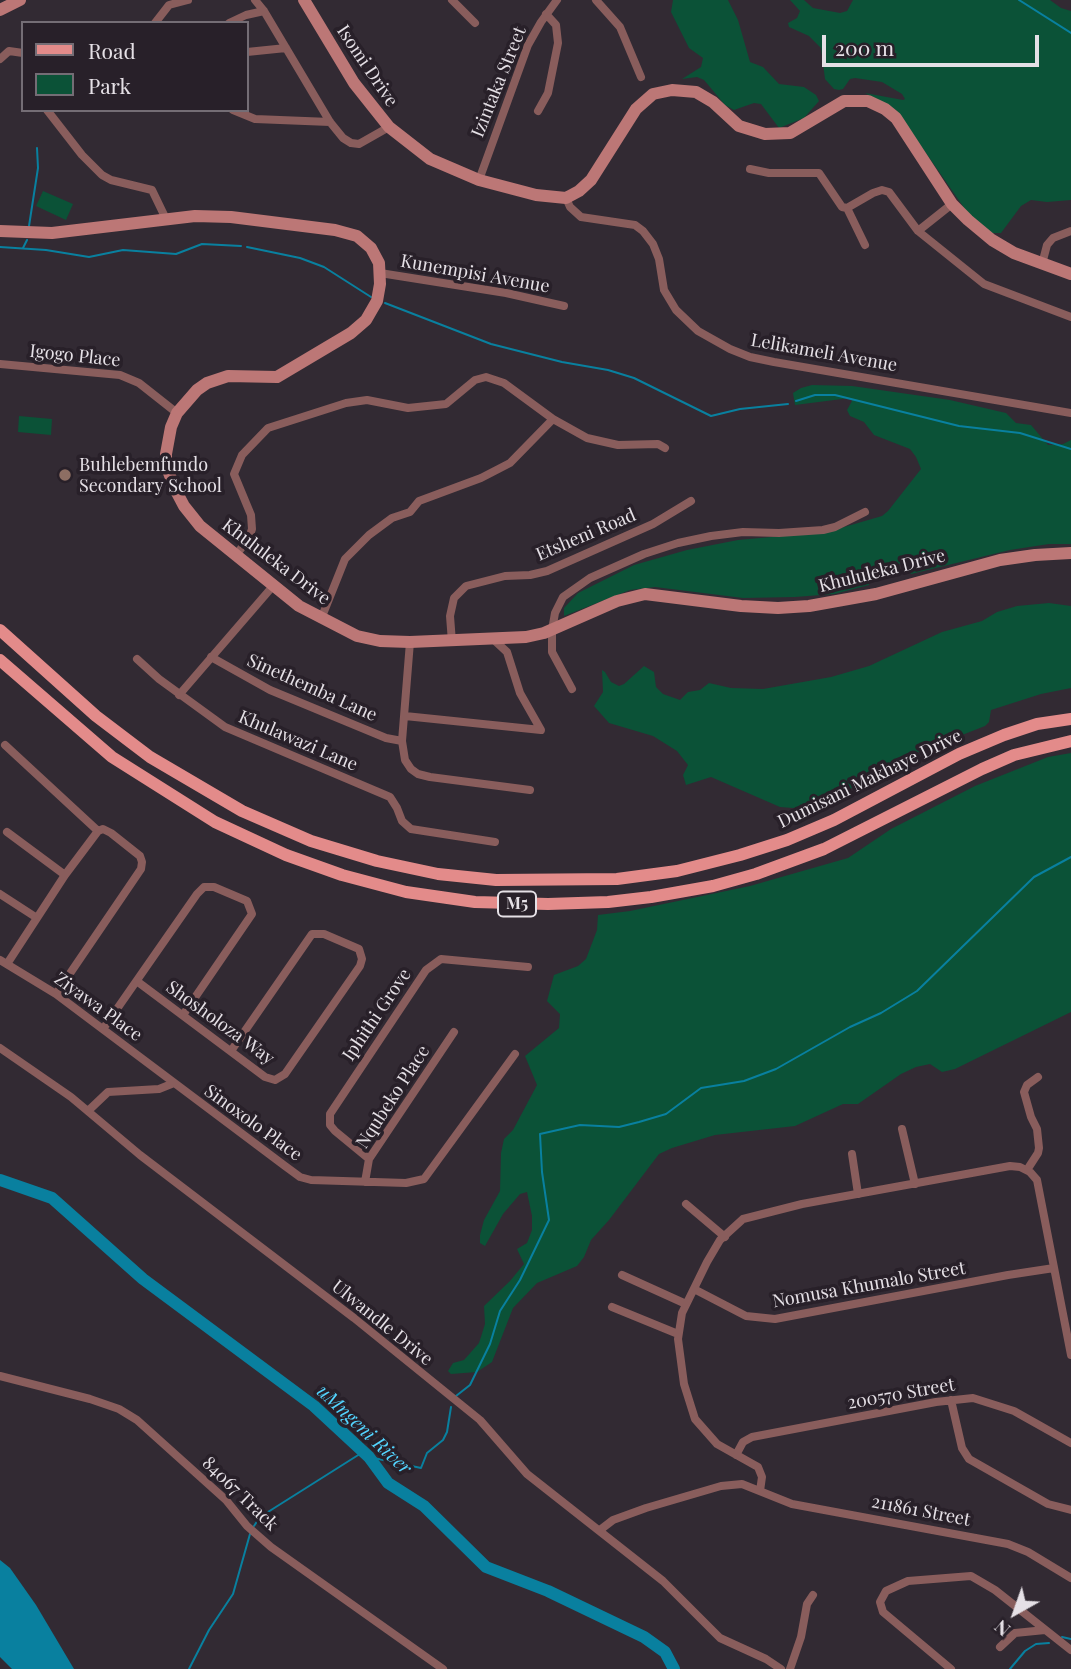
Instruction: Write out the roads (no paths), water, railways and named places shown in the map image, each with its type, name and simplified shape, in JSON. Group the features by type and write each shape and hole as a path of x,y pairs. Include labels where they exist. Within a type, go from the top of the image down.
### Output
{"main road":[{"name":"Dumisani Makhaye Drive","path":"0,630 96,716 149,757 242,811 310,841 377,862 438,874 496,880 617,879 677,870 740,855 787,840 834,820 959,754 1004,735 1037,724 1071,719"},
{"name":"M5","path":"0,660 112,757 215,822 286,855 342,875 406,892 475,902 608,902 713,886 756,874 824,849 1014,755 1071,741"}],"street":[{"path":"0,10 20,0"},
{"path":"157,21 169,5 188,0"},
{"path":"255,0 330,122 343,138 359,144 389,127"},
{"name":"Isomi Drive","path":"304,0 365,100 389,127 430,159 479,180 536,195 566,198"},
{"path":"452,0 475,23"},
{"name":"Izintaka Street","path":"479,180 522,60 546,14 557,0"},
{"path":"596,0 620,27 641,77"},
{"path":"233,21 264,11"},
{"path":"538,111 548,93 558,43 556,25 546,14"},
{"path":"248,52 286,48"},
{"path":"0,59 9,51 21,53"},
{"path":"566,198 591,180 621,131 642,102 653,94 683,89 705,97 739,126 765,134 790,133 831,107 857,100 876,104 891,113 952,204 992,240 1014,253 1071,275"},
{"path":"49,112 82,155 102,175 111,180 152,190 166,219"},
{"path":"237,112 256,119 330,122"},
{"path":"750,169 768,173 819,173 842,207 847,208 865,245"},
{"path":"847,208 882,190 893,196 918,231 990,288 1071,317"},
{"name":"Lelikameli Avenue","path":"566,198 570,207 581,217 635,225 643,231 653,244 659,259 664,290 676,310 698,331 738,353 774,362 1071,413"},
{"path":"918,231 952,204"},
{"path":"0,230 52,233 166,219 231,217 350,233 364,240 371,248 380,273"},
{"path":"1042,264 1047,245 1053,238 1071,231"},
{"name":"Kunempisi Avenue","path":"380,273 506,293 564,306"},
{"name":"Khululeka Drive","path":"380,273 379,294 374,307 366,320 351,333 277,377 228,376 207,383 197,390 177,413 171,427 166,454 166,465 175,489 195,520 299,606 357,636 380,641 410,642 526,637 552,630 617,601 645,594 741,606 809,606 876,594 1000,560 1071,553"},
{"name":"Igogo Place","path":"0,365 120,375 139,383 177,413"},
{"path":"236,555 249,538 252,529 251,515 234,479 234,469 242,455 268,428 357,401 373,401 408,408 446,404 475,380 486,377 504,383 553,419 587,438 604,443 658,444 665,448"},
{"path":"321,619 345,559 369,536 392,518 411,512 419,501 481,478 510,463 553,419"},
{"name":"Etsheni Road","path":"452,642 450,616 454,598 466,586 505,576 547,571 653,524 691,501"},
{"path":"572,689 552,652 552,630 555,613 564,597 590,578 644,554 711,536 743,532 823,530 864,512"},
{"path":"179,695 273,586"},
{"path":"405,716 541,730 520,693 507,652 493,639"},
{"path":"410,642 402,741 405,760 418,774 530,790"},
{"name":"Sinethemba Lane","path":"211,657 270,690 386,738 402,741"},
{"name":"Khulawazi Lane","path":"137,659 179,695 233,731 384,794 394,802 402,821 411,829 495,842"},
{"path":"5,746 98,831"},
{"path":"3,962 98,831 111,833 133,849 142,862 141,869 56,994"},
{"path":"7,832 65,875"},
{"path":"103,1029 197,894 204,887 215,887 247,901 252,914 184,1015"},
{"path":"0,894 37,918"},
{"name":"Shosholoza Way","path":"138,982 265,1077 275,1080 285,1074 360,966 361,955 355,946 324,934 312,934 231,1051"},
{"name":"Iphithi Grove","path":"369,1159 335,1131 330,1125 330,1114 426,970 441,959 528,967"},
{"name":"Ziyawa Place","path":"3,962 56,994 174,1083"},
{"name":"Nqubeko Place","path":"365,1182 369,1159 454,1032"},
{"name":"Ulwandle Drive","path":"0,1048 88,1111 150,1163 354,1318 480,1420 527,1474 600,1530"},
{"name":"Sinoxolo Place","path":"174,1083 300,1177 323,1181 406,1183 425,1179 516,1054"},
{"path":"1027,1170 1039,1148 1037,1129 1024,1092 1027,1085 1038,1077"},
{"path":"88,1111 108,1092 159,1090 174,1083"},
{"path":"902,1129 915,1184"},
{"path":"852,1154 858,1194"},
{"path":"781,1669 766,1659 720,1638 668,1586 600,1530 626,1514 721,1486 742,1484 760,1491 762,1477 758,1467 711,1439 692,1414 683,1377 678,1334 686,1304 708,1262 735,1225 752,1216 858,1194 1010,1166 1027,1170 1037,1180 1071,1355"},
{"path":"686,1204 724,1237"},
{"name":"Nomusa Khumalo Street","path":"694,1289 746,1316 775,1320 1008,1275 1054,1269"},
{"path":"622,1275 686,1304"},
{"path":"612,1307 678,1334"},
{"name":"84067 Track","path":"0,1376 90,1399 119,1409 137,1420 226,1500 247,1526 271,1547 443,1669"},
{"name":"200570 Street","path":"736,1455 743,1442 752,1437 973,1398 996,1403 1071,1443"},
{"path":"951,1400 962,1448 969,1459 1048,1504 1071,1510"},
{"name":"211861 Street","path":"760,1491 792,1504 1008,1544 1028,1552 1071,1578"},
{"path":"951,1669 883,1612 880,1602 883,1594 892,1586 908,1581 971,1576 995,1590 1071,1650"},
{"path":"790,1669 802,1637 807,1604 813,1595"},
{"path":"1000,1647 1015,1633 1045,1630"}],"water":[{"path":"0,1560 10,1568 36,1605 74,1669 12,1669 0,1657"}],"waterway":[{"path":"1019,0 1071,33"},
{"path":"29,226 38,168 37,148"},
{"path":"23,248 27,240"},
{"path":"0,247 46,250 89,257 123,250 176,254 202,244 241,246"},
{"path":"247,247 300,258 324,267 371,297"},
{"path":"385,303 491,344 634,378 711,416 740,409 788,404"},
{"path":"796,401 815,395 835,395 959,426 1020,433 1071,449"},
{"path":"456,1396 470,1385 490,1344 500,1311 520,1280 549,1220 540,1134 580,1125 619,1127 639,1122 666,1114 701,1088 744,1081 776,1069 917,991 1034,877 1071,857"},
{"name":"uMngeni River","path":"0,1180 52,1198 143,1279 314,1406 369,1457 388,1483 424,1506 486,1567 548,1591 644,1637 665,1652 674,1669"},
{"path":"369,1457 421,1468 427,1453 443,1440 447,1432 451,1407"},
{"path":"254,1526 260,1517 363,1452"},
{"path":"189,1669 209,1630 233,1594 250,1534"},
{"path":"1062,1637 1071,1639"},
{"path":"1010,1669 1025,1651 1036,1644 1049,1643"}],"place":[{"name":"Buhlebemfundo Secondary School","path":"65,475"}]}
